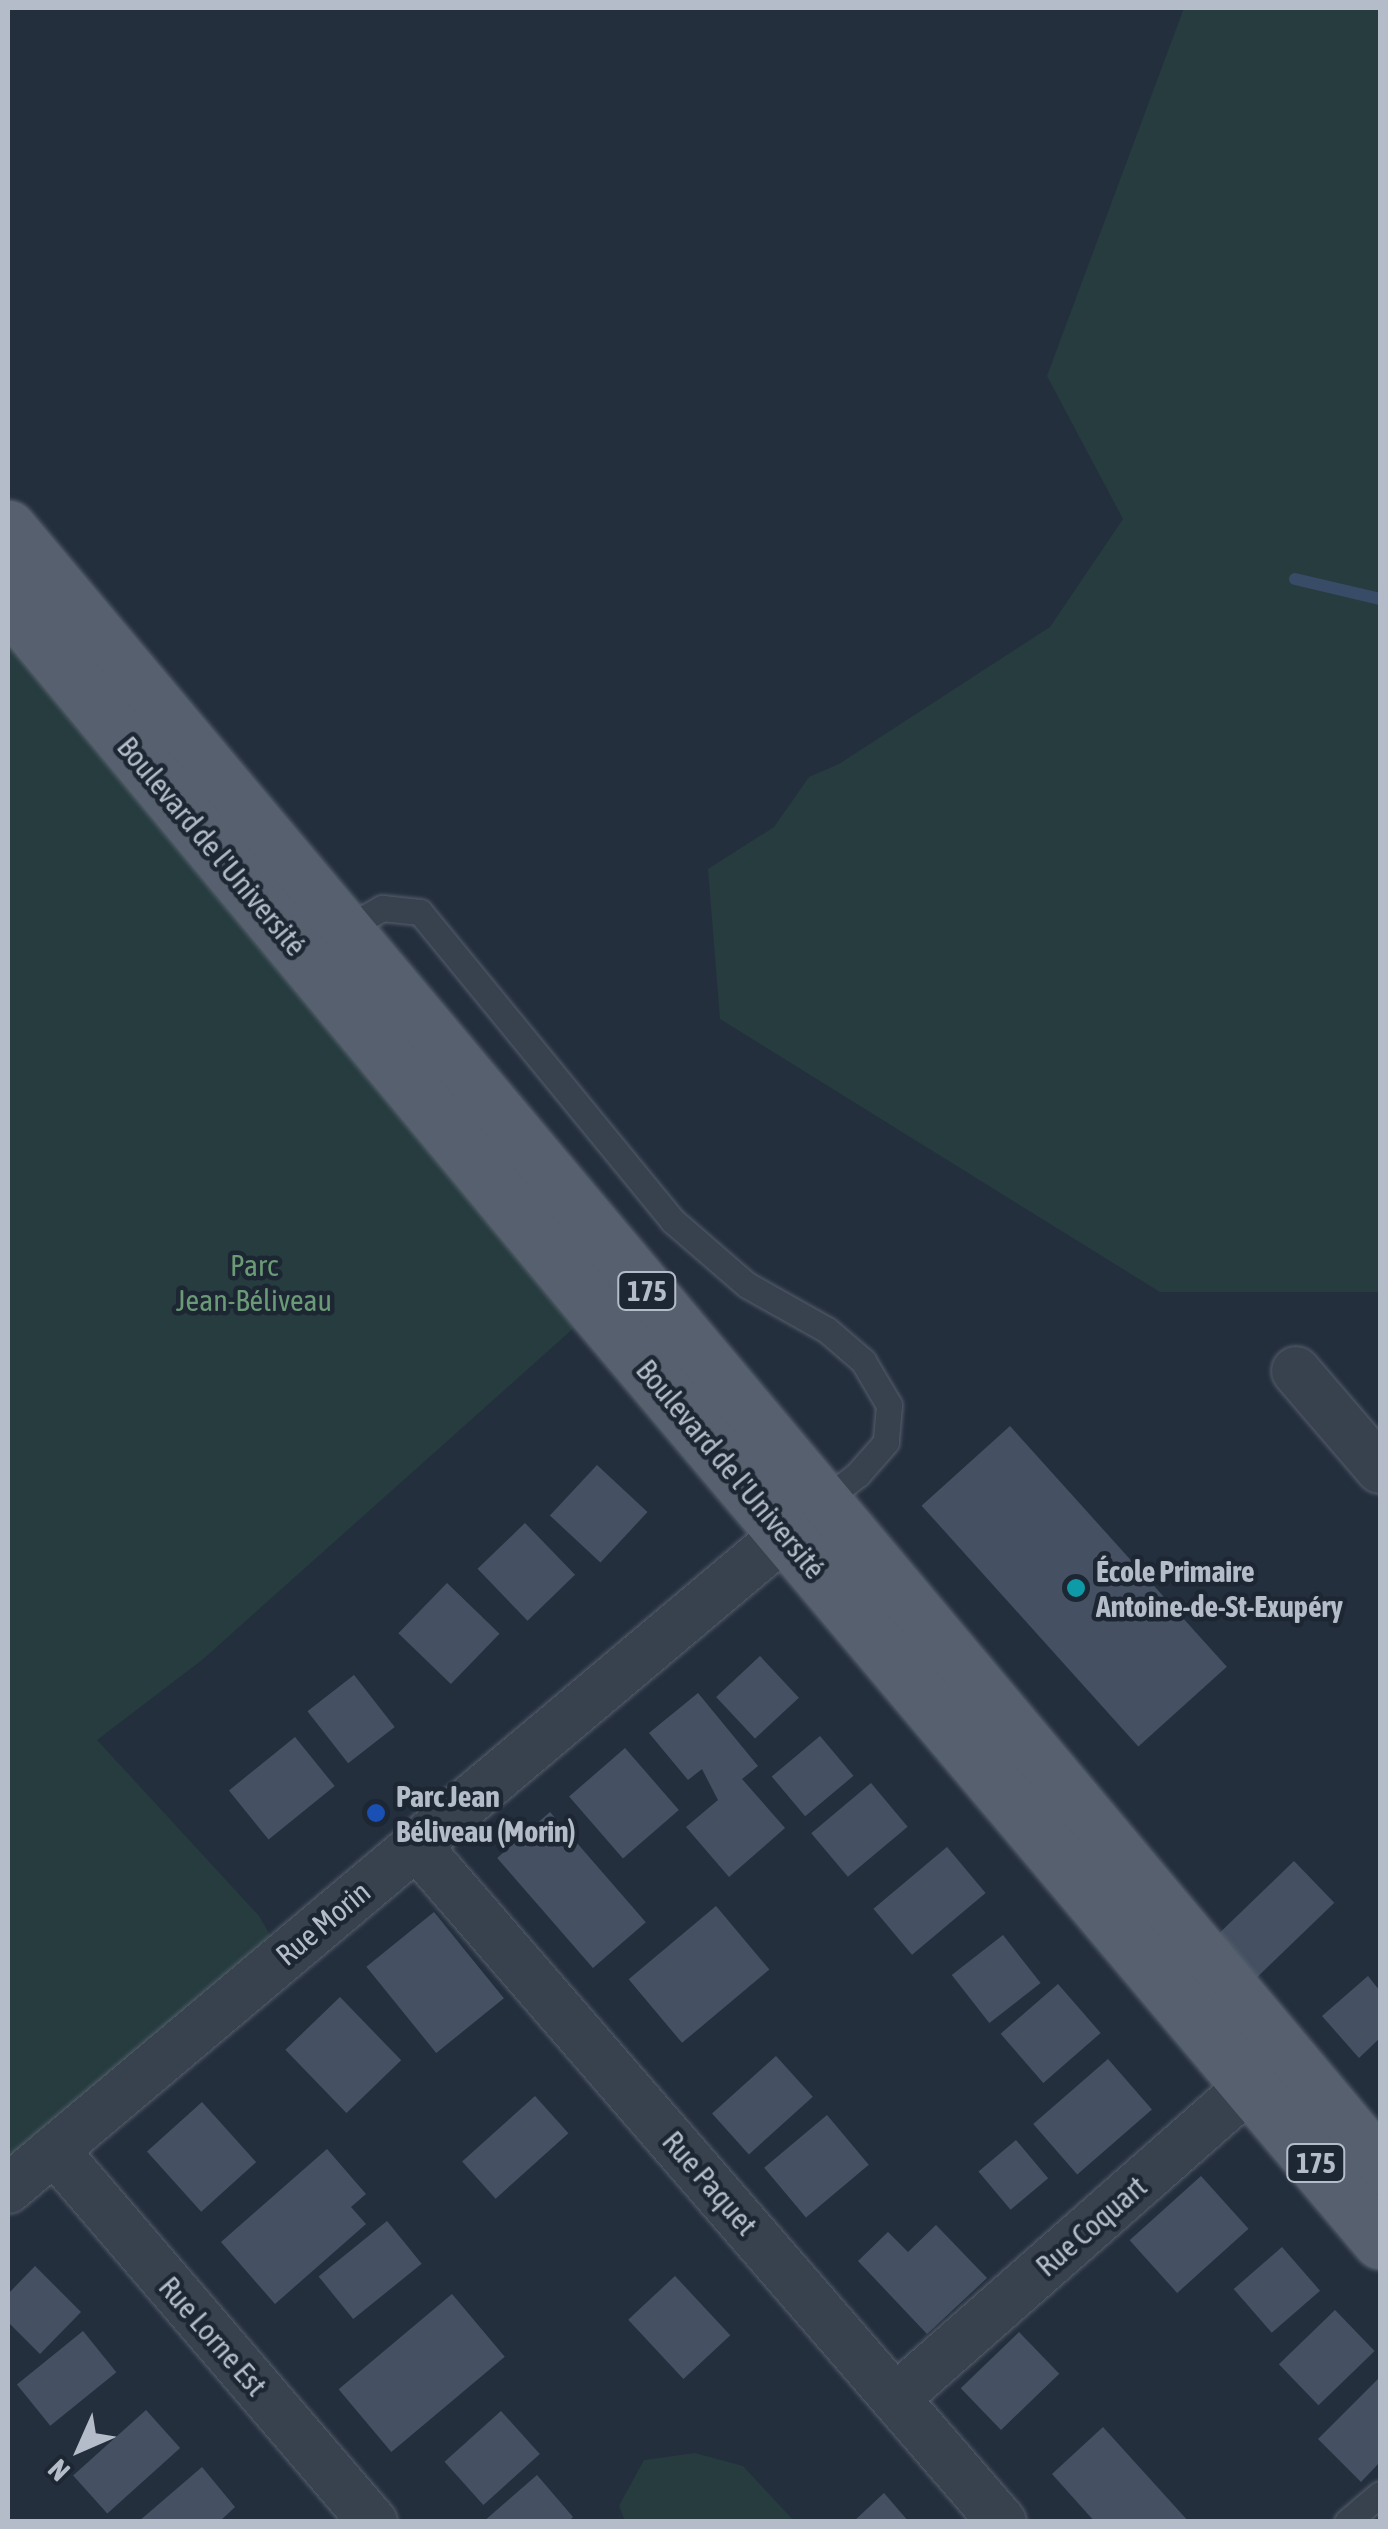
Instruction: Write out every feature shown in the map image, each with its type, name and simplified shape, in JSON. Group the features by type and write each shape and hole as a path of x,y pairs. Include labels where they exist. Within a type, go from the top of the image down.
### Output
{"main road":[{"name":"Boulevard de l'Université","path":"8,528 345,929 804,1518"},
{"name":"Boulevard de l'Université","path":"8,602 804,1518 1268,2070 1380,2241"},
{"name":"Boulevard de l'Université","path":"1268,2070 1380,2167"}],"street":[{"path":"1296,1371 1380,1469"},
{"name":"Rue Morin","path":"8,2189 804,1518"},
{"name":"Rue Paquet","path":"416,1845 1002,2522"},
{"name":"Rue Coquart","path":"896,2398 1268,2070"},
{"name":"Rue Lorne Est","path":"54,2150 373,2522"}],"lane":[{"path":"345,929 382,908 420,912 673,1221 747,1286 827,1330 863,1361 889,1406 886,1442 858,1474 804,1518"},
{"path":"1347,2522 1380,2494"}],"green space":[{"path":"1184,8 1380,8 1380,1292 1160,1292 720,1019 708,869 774,827 809,777 839,764 1050,627 1123,519 1047,376"},
{"name":"Parc Jean-Béliveau","path":"8,601 595,1309 202,1660 97,1740 259,1916 283,1957 8,2189"},
{"path":"695,2453 743,2466 794,2521 625,2521 619,2506 644,2460"}],"building":[{"name":"École Primaire Antoine-de-St-Exupéry","path":"1010,1426 1227,1667 1138,1746 922,1506"},
{"path":"597,1465 647,1512 600,1563 550,1515"},
{"path":"525,1523 575,1575 528,1621 478,1569"},
{"path":"447,1583 500,1634 451,1684 398,1633"},
{"path":"760,1656 799,1698 755,1739 716,1697"},
{"path":"354,1675 395,1727 348,1763 308,1711"},
{"path":"698,1693 758,1766 742,1779 785,1828 729,1877 686,1827 718,1800 702,1769 688,1780 649,1733"},
{"path":"820,1736 853,1776 805,1816 772,1776"},
{"path":"295,1737 335,1786 269,1839 229,1790"},
{"path":"625,1748 679,1810 623,1858 569,1797"},
{"path":"871,1783 908,1827 848,1877 811,1833"},
{"path":"550,1812 646,1922 593,1968 497,1858"},
{"path":"947,1847 986,1893 912,1955 873,1909"},
{"path":"1294,1861 1334,1903 1257,1978 1216,1936"},
{"path":"716,1906 769,1970 682,2043 629,1979"},
{"path":"434,1912 504,1998 436,2053 366,1967"},
{"path":"1003,1935 1041,1983 989,2023 952,1975"},
{"path":"1368,1976 1380,1991 1380,2038 1359,2058 1322,2016"},
{"path":"1058,1984 1101,2033 1043,2083 1001,2034"},
{"path":"340,1997 401,2060 346,2113 285,2050"},
{"path":"776,2056 813,2097 749,2154 712,2114"},
{"path":"1108,2059 1152,2110 1077,2175 1033,2124"},
{"path":"535,2096 568,2133 496,2199 462,2162"},
{"path":"202,2102 256,2162 201,2212 147,2152"},
{"path":"827,2115 869,2165 806,2218 764,2168"},
{"path":"1016,2140 1048,2178 1011,2210 978,2171"},
{"path":"327,2149 366,2194 351,2207 366,2224 275,2304 221,2242"},
{"path":"1201,2176 1249,2229 1177,2293 1130,2240"},
{"path":"387,2221 422,2264 353,2319 319,2276"},
{"path":"936,2225 987,2278 927,2334 858,2261 888,2232 908,2252"},
{"path":"1282,2247 1320,2291 1272,2333 1234,2289"},
{"path":"35,2266 81,2312 40,2354 8,2322 8,2294"},
{"path":"675,2276 730,2335 683,2379 628,2320"},
{"path":"452,2294 505,2357 391,2452 339,2389"},
{"path":"1335,2310 1375,2351 1318,2405 1279,2364"},
{"path":"83,2331 116,2372 50,2426 17,2384"},
{"path":"1019,2332 1059,2374 1001,2430 961,2388"},
{"path":"1380,2377 1380,2462 1361,2482 1318,2439"},
{"path":"146,2410 180,2448 107,2513 73,2476"},
{"path":"501,2411 540,2454 483,2505 445,2462"},
{"path":"1103,2427 1189,2522 1095,2522 1052,2474"},
{"path":"202,2467 235,2507 219,2522 138,2522"},
{"path":"537,2475 573,2517 568,2522 483,2522"},
{"path":"884,2493 909,2522 853,2522"}],"waterway":[{"path":"1295,579 1380,599"}],"place":[{"name":"École Primaire Antoine-de-St-Exupéry","path":"1076,1588"},
{"name":"Parc Jean Béliveau (Morin)","path":"376,1813"}]}
